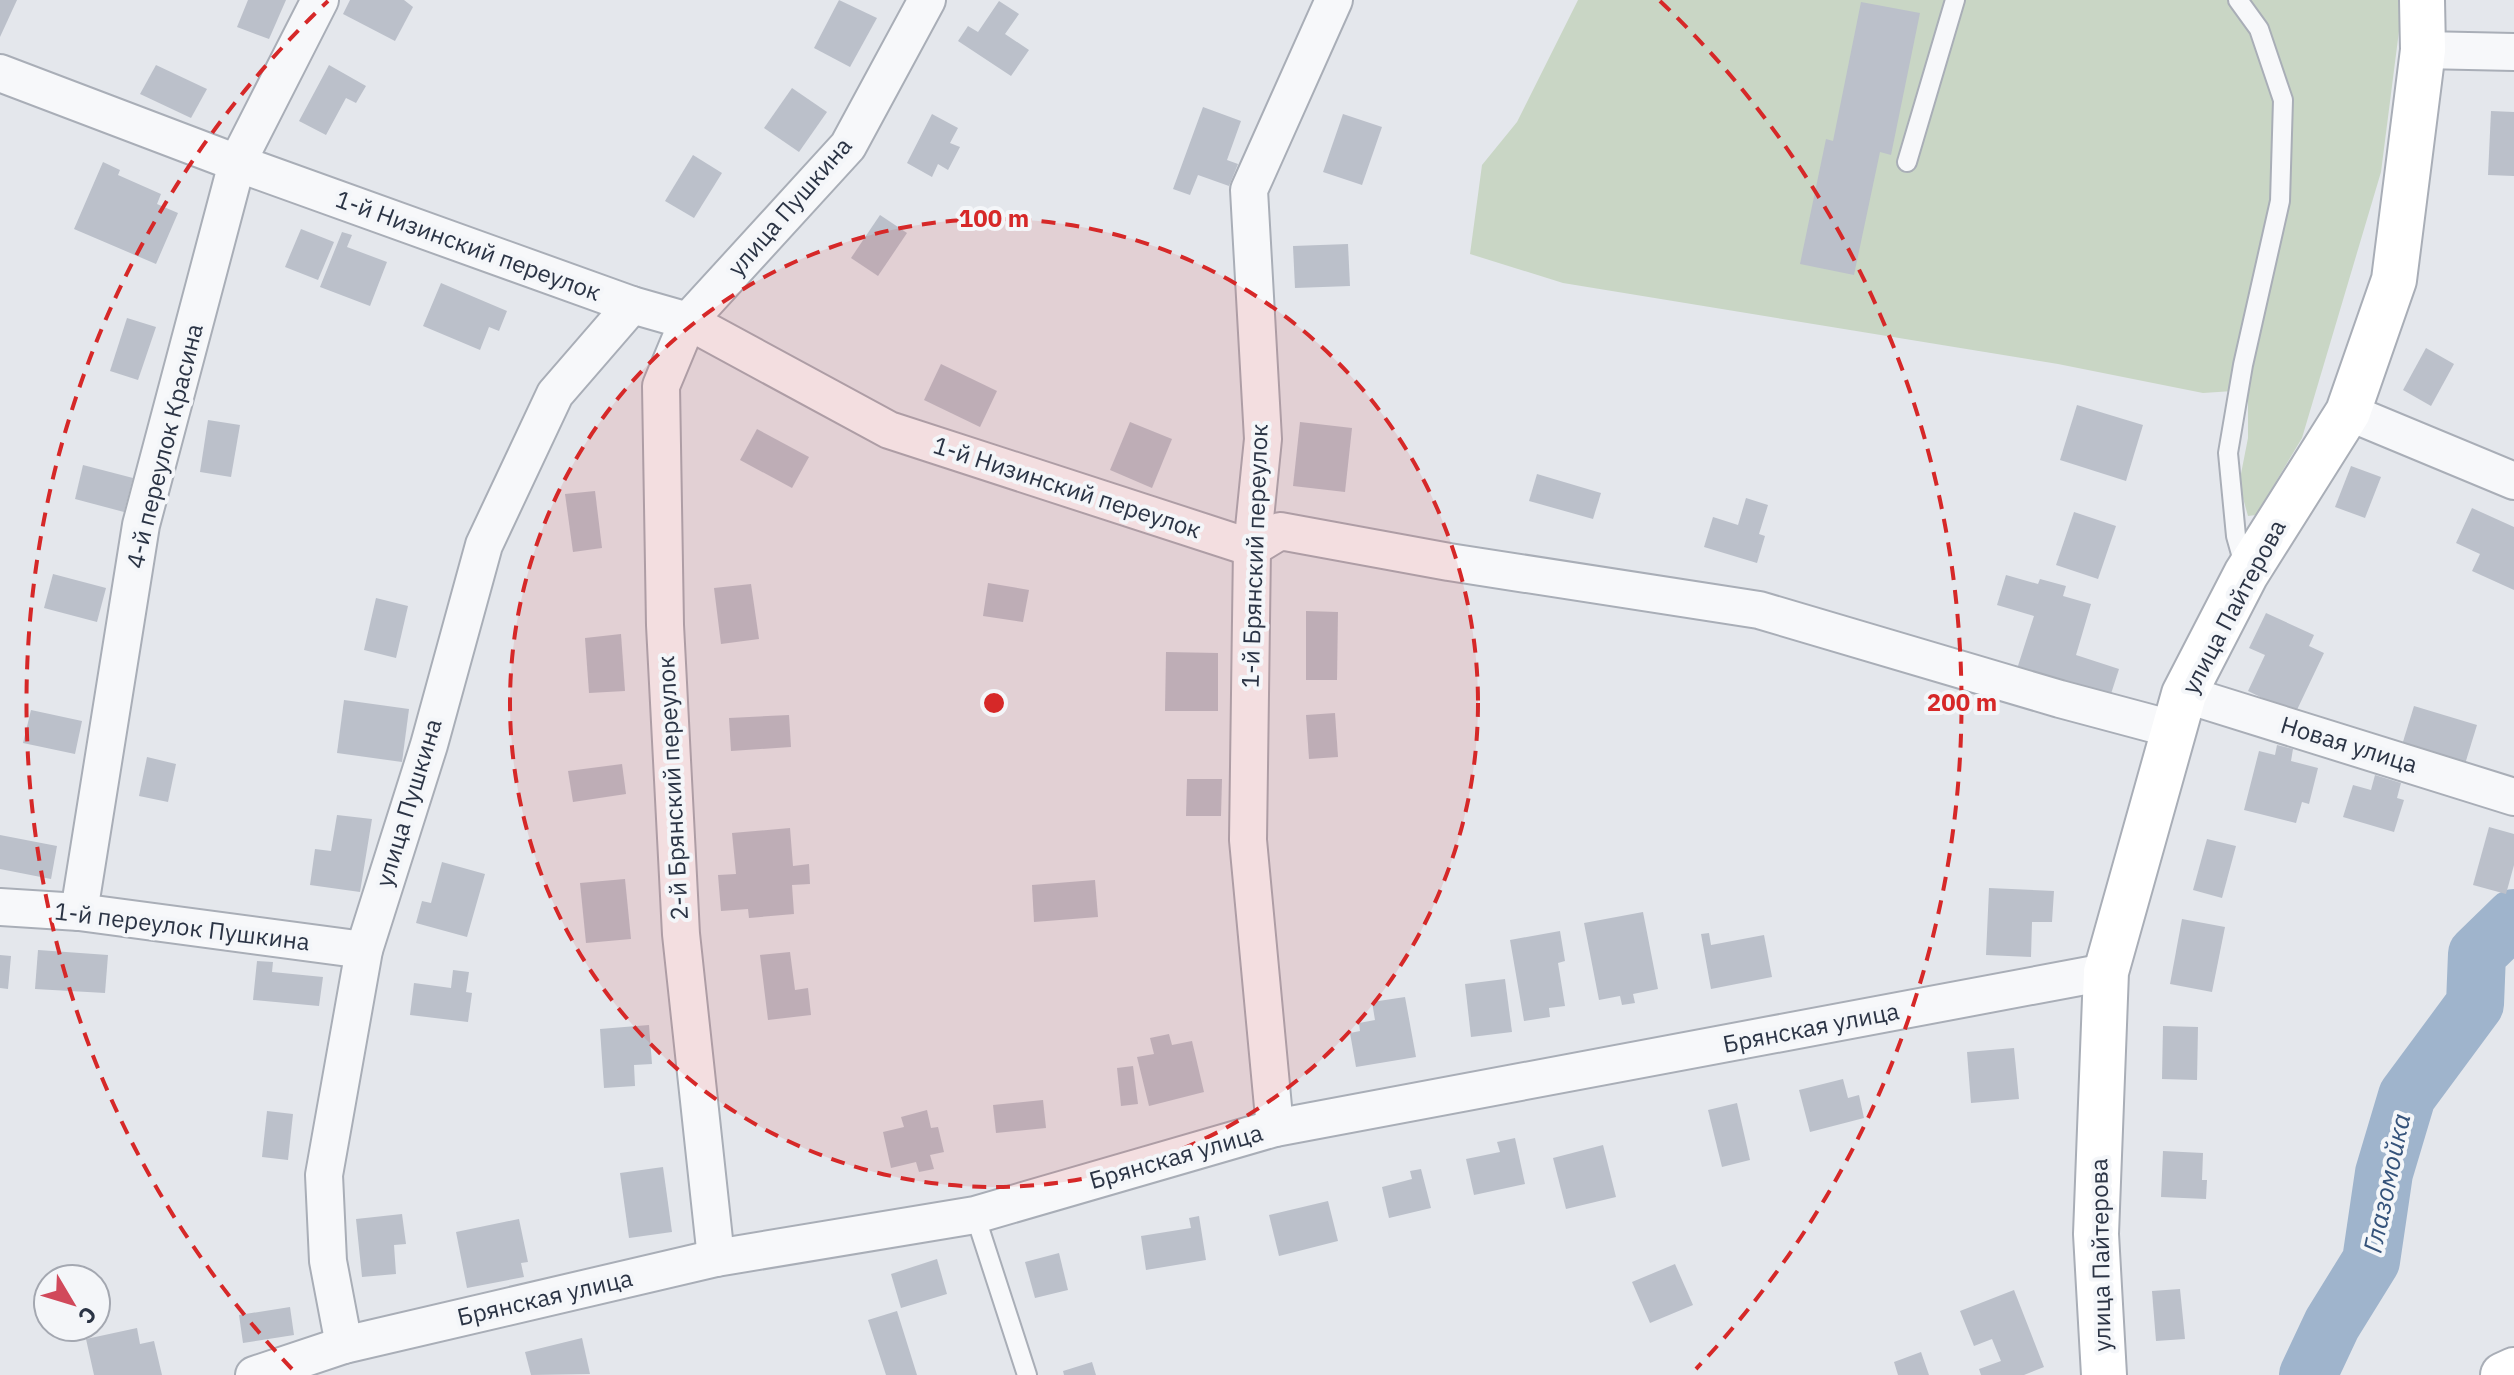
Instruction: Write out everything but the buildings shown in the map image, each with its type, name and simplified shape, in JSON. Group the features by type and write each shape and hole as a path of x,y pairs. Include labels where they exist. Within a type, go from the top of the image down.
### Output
{"main road":[{"name":"улица Пайтерова","path":"2096,1372 2096,1234 2106,972 2180,712 2246,574 2348,412 2394,280 2423,50 2422,0"},
{"path":"2503,1375 2514,1370"}],"street":[{"name":"4-й переулок Красина","path":"79,912 141,525 237,163 320,0"},
{"name":"улица Пушкина","path":"688,321 848,146 927,0"},
{"name":"1-й Брянский переулок","path":"1275,1128 1248,840 1252,548 1263,439 1249,190 1334,0"},
{"path":"2423,50 2514,52"},
{"name":"1-й Низинский переулок","path":"0,73 237,163 632,305 688,321 889,430 1252,548"},
{"name":"улица Пушкина","path":"344,1345 328,1261 324,1175 364,950 429,745 484,545 555,394 632,305"},
{"name":"2-й Брянский переулок","path":"688,321 661,386 665,625 681,934 716,1258"},
{"path":"2348,412 2514,481"},
{"path":"1252,548 1280,531 1449,562 1759,610 2045,695 2180,712"},
{"name":"Новая улица","path":"2180,712 2514,797"},
{"name":"1-й переулок Пушкина","path":"0,907 79,912 364,950"},
{"name":"Брянская улица","path":"254,1375 344,1345 716,1258 975,1215 1275,1128 2106,972"}],"lane":[{"path":"1907,162 1955,0"},
{"path":"2238,0 2259,29 2283,100 2280,201 2243,365 2228,453 2236,536 2246,574"},
{"path":"975,1215 1027,1375"}],"green space":[{"path":"1578,0 2400,0 2399,31 2381,172 2302,438 2256,515 2248,516 2239,484 2248,438 2248,390 2203,393 2058,364 1563,283 1470,254 1482,165 1517,122"}],"waterway":[{"name":"Глазомойка","path":"2308,1375 2332,1324 2371,1261 2384,1173 2407,1096 2475,1004 2477,954 2514,918"}]}
